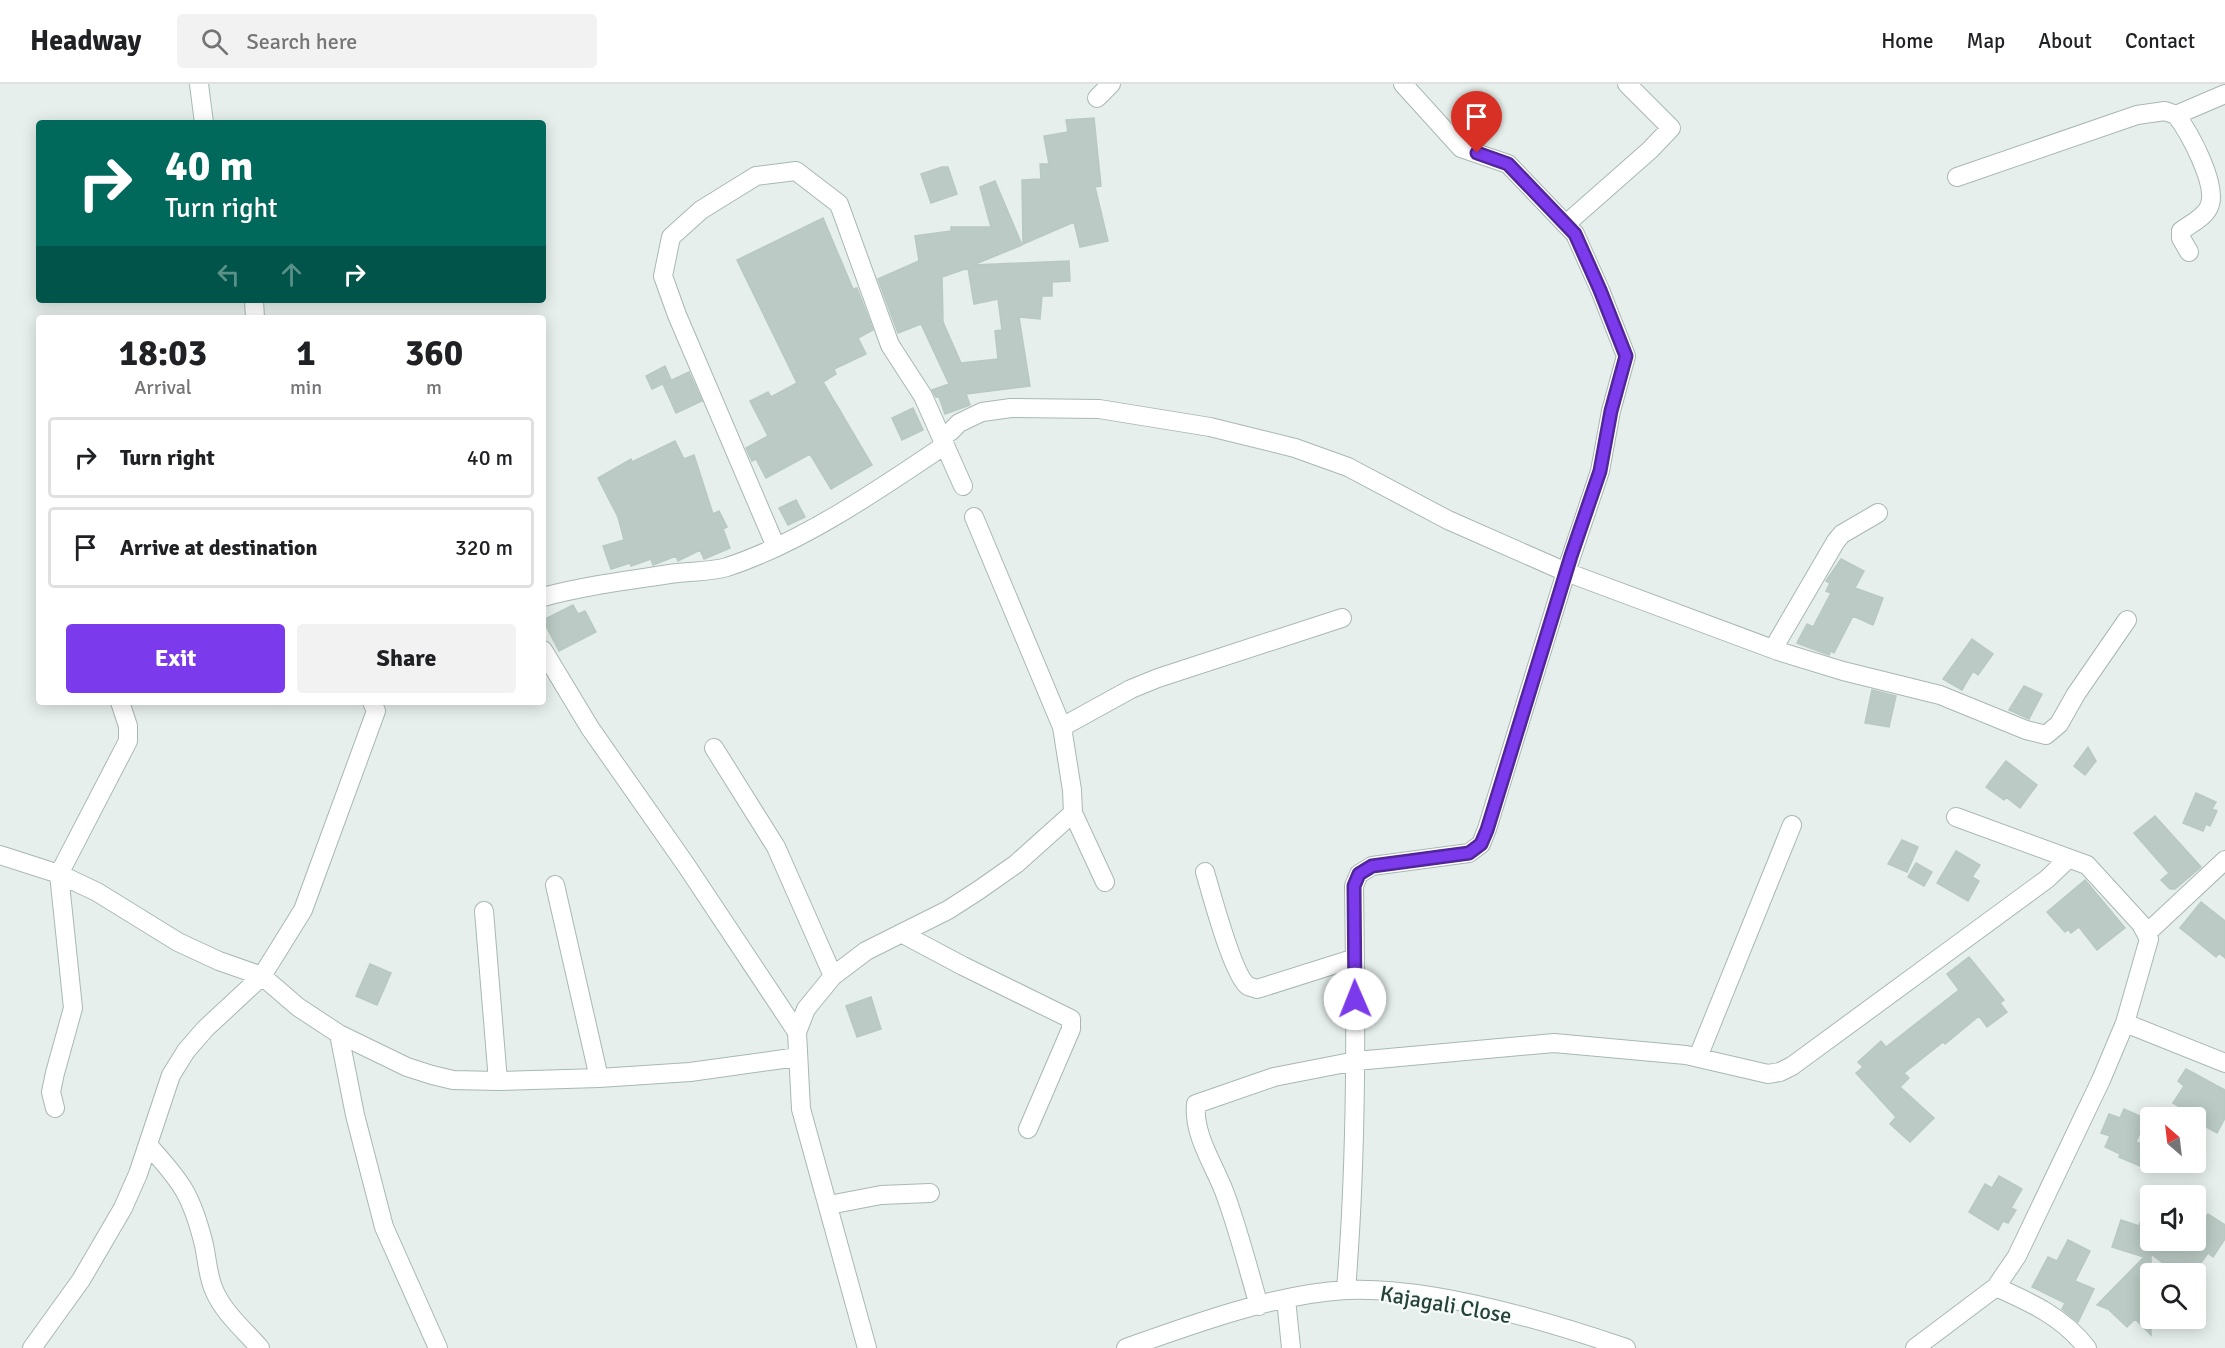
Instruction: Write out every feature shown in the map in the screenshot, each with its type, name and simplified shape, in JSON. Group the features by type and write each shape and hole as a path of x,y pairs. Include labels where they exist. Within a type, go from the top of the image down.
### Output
{"street":[{"path":"199,84 204,120"},
{"path":"1097,98 1111,84"},
{"path":"1346,1290 1353,1206 1356,1061 1354,886 1359,874 1372,866 1469,853 1481,844 1600,471 1611,411 1626,356 1575,234 1508,164 1461,148 1403,84"},
{"path":"1566,224 1650,150 1671,128 1627,84"},
{"path":"2176,115 2225,94"},
{"path":"1957,177 2137,115 2165,111 2176,115 2205,171 2211,195 2210,206 2203,215 2181,231 2181,238 2189,252"},
{"path":"776,547 677,315 663,276 671,237 701,210 756,176 796,171 839,204 890,345 947,439 963,486"},
{"path":"546,596 580,587 688,572 709,572 726,567 776,547 824,521 947,439 959,423 982,412 1011,408 1056,408 1099,409 1239,433 1295,448 1348,467 1448,520 1566,572 1773,649 1843,671 1940,695 2026,730 2046,735 2059,724 2076,694 2127,620"},
{"path":"1773,649 1836,541 1842,534 1878,513"},
{"path":"974,517 1062,727 1072,790 1073,813 1105,882"},
{"path":"1062,727 1131,689 1158,678 1342,618"},
{"path":"546,655 590,728 680,856 797,1032"},
{"path":"55,1108 51,1092 73,1008 59,874 128,741 128,726 121,705"},
{"path":"32,1348 69,1298 109,1235 138,1174 171,1075 186,1051 233,1000 262,976 303,910 377,705"},
{"path":"714,748 776,847 834,976"},
{"path":"867,1348 801,1109 797,1032 806,1008 834,976 866,951 948,910 979,890 1016,864 1073,813"},
{"path":"1915,1348 1996,1287 2017,1256 2059,1172 2125,1023 2148,945 2147,933 2087,866 1956,817"},
{"path":"1698,1057 1792,825"},
{"path":"0,855 59,874 97,892 178,942 219,961 262,976 298,1007 339,1034 407,1067 432,1075 453,1080 498,1081 599,1078 690,1072 798,1057"},
{"path":"1259,1306 1224,1191 1198,1129 1195,1117 1196,1104 1274,1077 1356,1061 1554,1043 1698,1057 1768,1074 1780,1072 1792,1066 2047,879 2067,859"},
{"path":"2147,933 2225,860"},
{"path":"1205,872 1222,933 1242,979 1248,987 1257,989 1355,958"},
{"path":"555,885 599,1078"},
{"path":"484,911 498,1081"},
{"path":"901,933 1071,1018 1071,1029 1028,1128"},
{"path":"2125,1023 2225,1063"},
{"path":"339,1034 355,1115 384,1227 438,1348"},
{"path":"148,1145 177,1177 190,1197 204,1245 213,1289 219,1300 260,1348"},
{"path":"829,1205 881,1195 930,1193"},
{"path":"1996,1287 2045,1310 2065,1325 2087,1348"},
{"name":"Kajagali Close","path":"1126,1348 1189,1325 1259,1306 1286,1299 1346,1290 1434,1297 1507,1313 1626,1348"},
{"path":"1286,1299 1291,1348"}],"building":[{"path":"1094,118 1101,186 1095,187 1108,241 1080,247 1074,222 1023,244 1022,180 1041,179 1040,164 1049,164 1044,136 1068,132 1066,120"},
{"path":"948,167 957,194 931,203 921,174"},
{"path":"995,181 1022,245 973,265 1069,261 1070,281 1052,282 1052,296 1042,296 1040,319 1019,317 1030,386 966,394 970,405 945,414 939,397 936,397 932,390 949,384 921,324 898,333 878,279 919,261 915,236 951,231 951,227 991,227 980,187","holes":["968,268 974,304 998,299 1002,330 995,331 998,359 961,363 943,322 942,277"]},
{"path":"823,218 853,289 857,288 873,330 858,338 866,354 834,369 836,374 823,382 872,465 831,489 810,454 766,478 756,459 752,461 746,448 768,436 750,401 768,392 771,397 797,383 737,260"},
{"path":"665,366 671,380 652,389 646,376"},
{"path":"689,372 702,401 676,413 663,384"},
{"path":"913,408 923,430 902,440 892,418"},
{"path":"675,441 684,459 694,455 713,514 719,511 727,527 723,529 730,548 704,559 700,550 678,561 676,556 653,565 651,559 631,566 630,563 611,569 603,546 624,540 618,517 598,478 631,459 632,462"},
{"path":"796,500 805,517 788,525 779,508"},
{"path":"1841,559 1864,571 1855,588 1883,598 1873,625 1853,616 1834,653 1831,651 1829,655 1797,643 1807,624 1813,627 1831,593 1826,591 1830,583 1826,581"},
{"path":"573,605 578,614 585,611 596,632 559,651 546,626 546,618"},
{"path":"1972,639 1993,654 1978,675 1973,671 1962,690 1943,679"},
{"path":"2024,686 2042,694 2029,719 2009,710"},
{"path":"1872,690 1896,696 1889,727 1865,723"},
{"path":"2088,747 2096,761 2085,775 2074,766"},
{"path":"2006,761 2037,785 2020,808 2006,797 2004,800 1986,787"},
{"path":"2196,793 2216,802 2212,809 2217,811 2210,826 2206,824 2203,831 2183,823"},
{"path":"2155,816 2201,867 2175,889 2170,889 2161,880 2169,873 2134,833"},
{"path":"1902,840 1918,847 1907,872 1888,864"},
{"path":"1956,851 1980,865 1972,877 1979,881 1968,901 1937,883"},
{"path":"1916,863 1932,872 1924,886 1908,877"},
{"path":"2085,880 2125,928 2097,950 2079,927 2071,933 2068,929 2065,932 2047,912"},
{"path":"2201,902 2225,921 2225,958 2219,953 2216,957 2180,928"},
{"path":"1969,957 2004,1000 2000,1003 2007,1012 1987,1027 1979,1016 1904,1073 1909,1078 1900,1087 1934,1118 1910,1142 1890,1124 1896,1117 1856,1073 1863,1067 1858,1062 1881,1041 1886,1047 1959,990 1947,974"},
{"path":"370,964 391,973 377,1005 356,996"},
{"path":"871,997 881,1029 857,1037 846,1006"},
{"path":"2186,1069 2225,1090 2225,1118 2217,1133 2206,1127 2206,1107 2180,1107 2173,1103 2184,1086 2178,1081"},
{"path":"2124,1109 2140,1116 2140,1133 2136,1142 2140,1144 2140,1166 2119,1157 2120,1154 2105,1147 2110,1136 2101,1133 2109,1114 2120,1118"},
{"path":"1999,1176 2022,1189 2011,1208 2016,1210 2008,1223 2003,1221 1998,1230 1969,1212 1985,1184 1992,1188"},
{"path":"2208,1214 2225,1225 2225,1239 2213,1257 2208,1253 2201,1263 2163,1263 2151,1254 2151,1263 2140,1263 2140,1324 2135,1319 2127,1327 2108,1309 2097,1305 2144,1257 2112,1247 2121,1220 2139,1226 2140,1223 2140,1251 2206,1251 2206,1217"},
{"path":"2068,1240 2090,1251 2075,1281 2094,1289 2078,1322 2062,1309 2065,1303 2032,1287 2048,1257 2057,1261"}],"route":[{"path":"1355,999 1354,886 1359,874 1372,866 1469,853 1481,844 1487,830 1571,556 1600,471 1611,411 1626,356 1575,234 1508,164 1477,153"}]}
